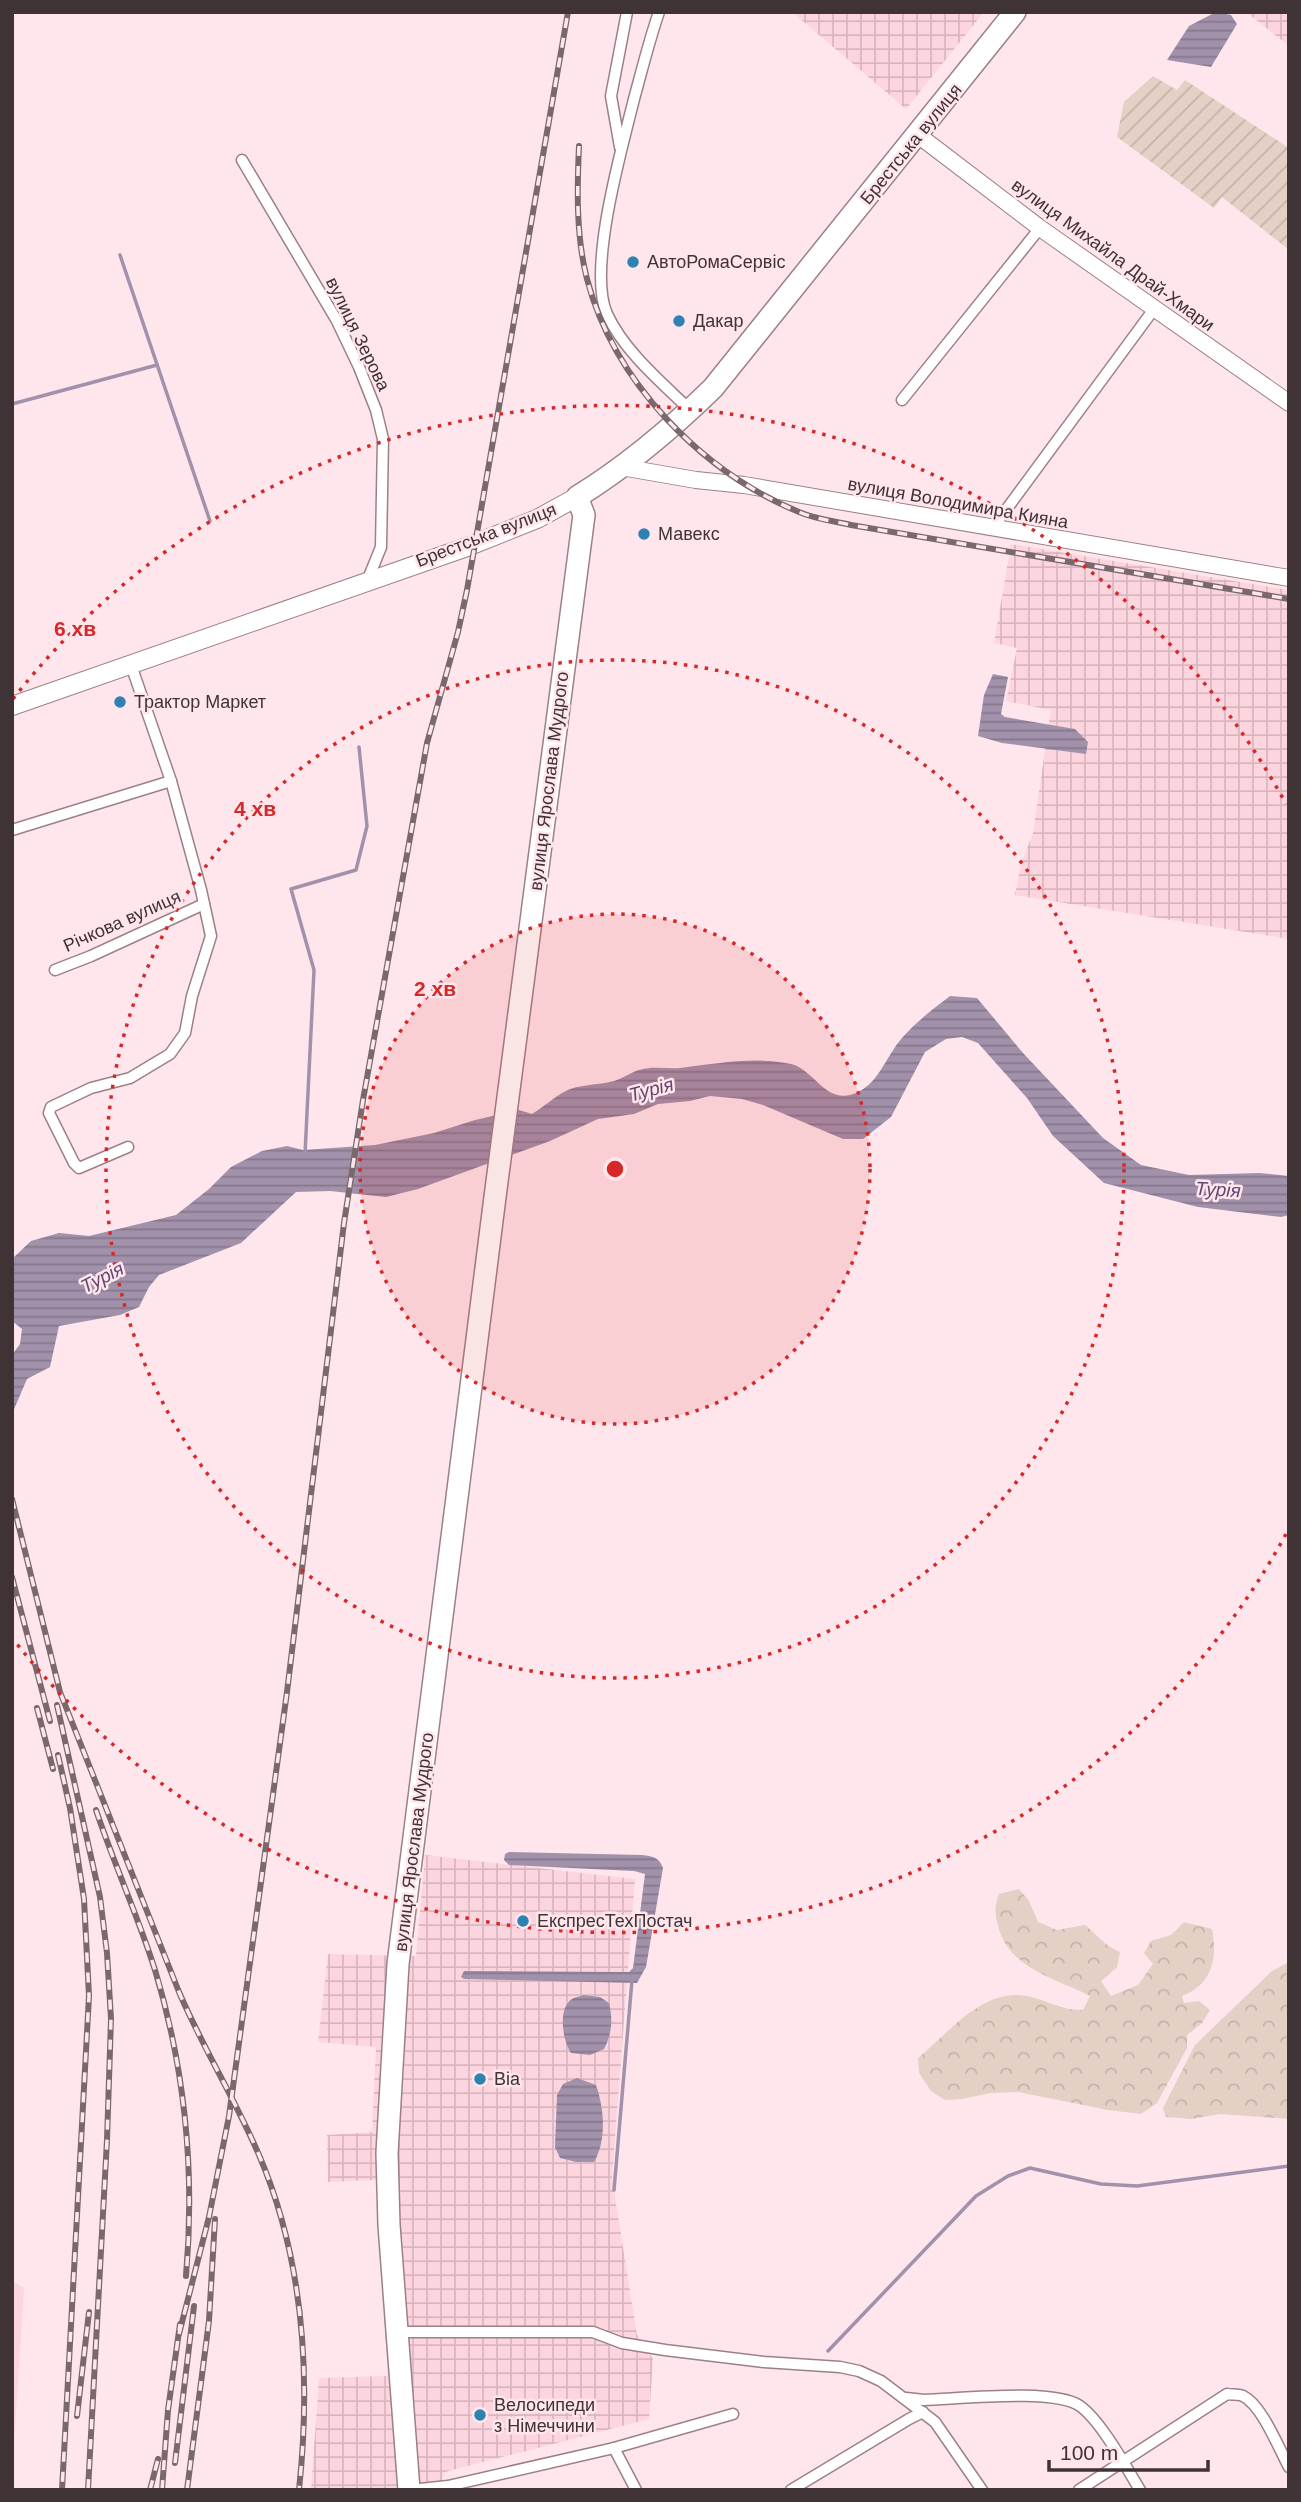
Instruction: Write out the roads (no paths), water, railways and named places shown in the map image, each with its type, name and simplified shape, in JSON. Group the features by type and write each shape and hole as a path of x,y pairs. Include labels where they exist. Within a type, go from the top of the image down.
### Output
{"highway":[{"name":"Брестська вулиця","path":"577,497 621,467 713,388 1015,12"},
{"name":"вулиця Ярослава Мудрого","path":"410,2490 397,2332 387,2153 398,1964 584,515 577,497"}],"main road":[{"name":"вулиця Михайла Драй-Хмари","path":"918,135 1040,228 1289,403"},
{"name":"вулиця Володимира Кияна","path":"621,467 744,485 1289,578"},
{"name":"Брестська вулиця","path":"12,706 508,531 577,497"}],"street":[{"path":"621,150 611,96 627,12"},
{"path":"659,12 612,184 603,253 603,299 607,313 627,344 660,382 690,410"},
{"name":"вулиця Зерова","path":"242,160 337,321 376,410 383,449 380,547 368,579"},
{"path":"902,400 1040,228"},
{"path":"992,528 1154,309"},
{"name":"Річкова вулиця","path":"128,1147 79,1168 49,1113 51,1107 83,1091 143,1073 176,1048 185,1033 192,996 211,936 171,781 131,665"},
{"path":"12,830 171,781"},
{"name":"Річкова вулиця","path":"55,970 204,904"},
{"path":"397,2332 593,2332 622,2343 665,2350 859,2371 881,2381 935,2422 982,2490"},
{"path":"1079,2490 1227,2394 1242,2395 1251,2402 1289,2467"},
{"path":"903,2397 924,2400 1046,2395 1066,2399 1081,2407 1123,2462 1140,2490"},
{"path":"792,2490 923,2412"},
{"path":"410,2490 454,2487 614,2448 733,2414"},
{"path":"614,2448 636,2490"}],"water":[{"path":"1216,12 1231,15 1237,24 1211,67 1167,60 1189,26"},
{"path":"993,674 1008,677 1001,714 1005,717 1075,729 1088,742 1086,754 1002,743 978,736 984,695"},
{"name":"Турія","path":"950,996 977,998 1023,1053 1103,1138 1141,1165 1189,1175 1259,1173 1289,1176 1289,1215 1281,1217 1198,1207 1104,1183 1053,1136 1027,1098 978,1043 962,1037 946,1039 925,1052 891,1117 863,1139 843,1139 763,1105 742,1099 710,1096 658,1104 634,1114 598,1119 550,1141 418,1189 386,1197 330,1191 296,1192 241,1243 159,1275 149,1287 139,1307 120,1315 59,1326 50,1367 27,1379 12,1414 12,1355 20,1344 22,1329 12,1321 12,1259 31,1241 59,1233 89,1236 176,1215 209,1189 231,1167 262,1151 287,1146 303,1150 375,1145 434,1133 519,1110 532,1114 568,1090 614,1081 648,1068 680,1068 750,1061 777,1062 799,1067 833,1093 850,1095 868,1086 902,1038"},
{"path":"505,1854 642,1855 659,1861 663,1868 646,1967 637,1983 461,1977 464,1971 629,1972 633,1968 645,1874 634,1871 509,1865 504,1860"},
{"path":"583,1995 600,1997 609,2003 611,2015 610,2032 604,2049 590,2055 571,2053 563,2025 567,2003"},
{"path":"577,2078 596,2085 601,2104 601,2144 594,2162 576,2162 560,2158 555,2147 557,2095 563,2084"}],"waterway":[{"path":"120,255 210,521"},
{"path":"12,404 157,365"},
{"path":"305,1154 314,970 291,889 356,870 367,826 359,747"},
{"path":"614,2190 632,1980"},
{"path":"828,2351 976,2196 1008,2176 1030,2168 1101,2184 1137,2186 1289,2166"}],"railway":[{"path":"179,2334 209,2217 229,2116 287,1692 344,1223 363,1100 427,743 467,590 568,12"},
{"path":"579,146 579,230 587,279 600,317 618,353 640,387 696,448 763,495 799,512 825,520 1289,599"},
{"path":"12,1499 60,1692 179,1992 259,2155 286,2236 295,2277 303,2362 303,2447 299,2490"},
{"path":"12,1577 50,1721"},
{"path":"57,1705 100,1897 111,2019 88,2490"},
{"path":"37,1708 53,1769"},
{"path":"58,1755 70,1808 84,1899 89,1996 62,2490"},
{"path":"96,1810 155,1970 174,2045 188,2160 186,2276"},
{"path":"187,2490 209,2321 215,2219"},
{"path":"175,2463 194,2306"},
{"path":"77,2416 89,2312"},
{"path":"162,2490 168,2410 180,2324"},
{"path":"150,2490 158,2459"}],"place":[{"name":"АвтоРомаСервіс","path":"633,262"},
{"name":"Дакар","path":"679,321"},
{"name":"Мавекс","path":"644,534"},
{"name":"Трактор Маркет","path":"120,702"},
{"name":"ЕкспресТехПостач","path":"523,1921"},
{"name":"Віа","path":"480,2079"},
{"name":"Велосипеди з Німеччини","path":"480,2415"}]}
